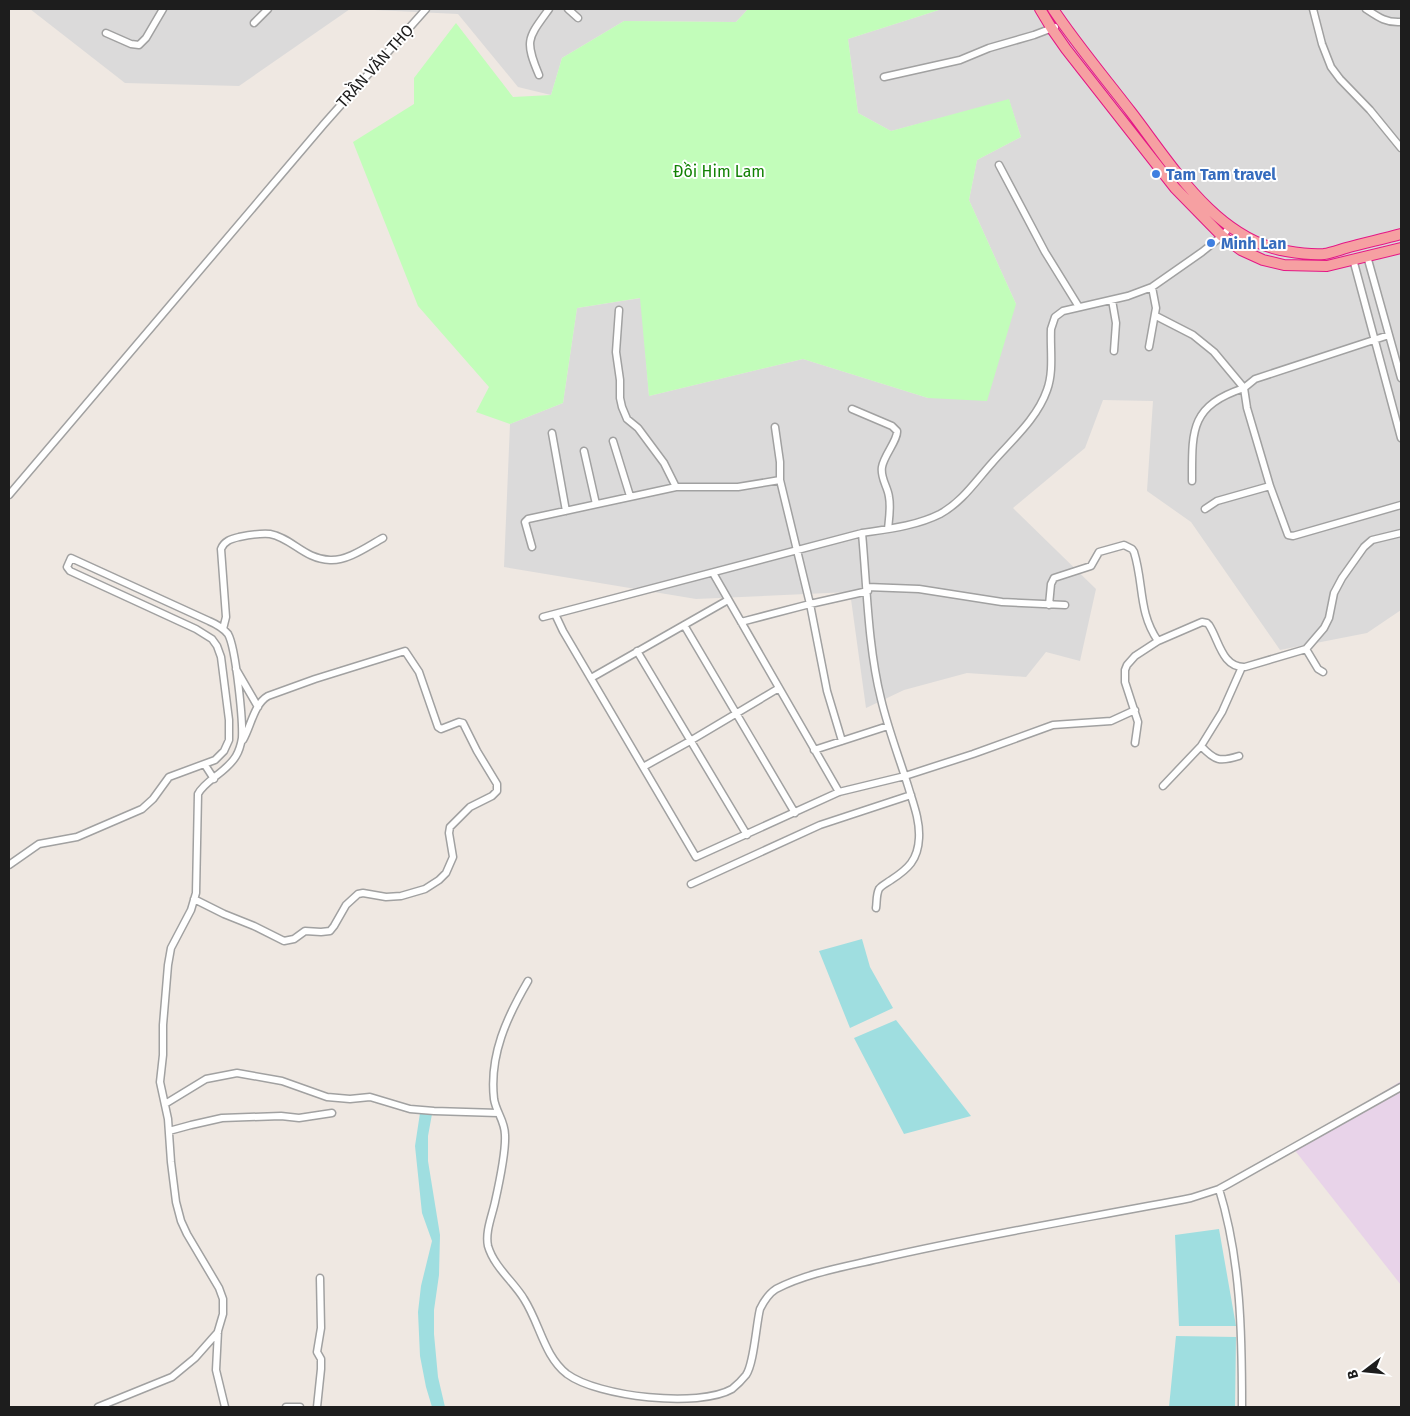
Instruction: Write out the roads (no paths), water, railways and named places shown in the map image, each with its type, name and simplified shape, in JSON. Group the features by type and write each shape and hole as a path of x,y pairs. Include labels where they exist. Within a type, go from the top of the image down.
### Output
{"highway":[{"path":"1040,9 1052,28 1169,181 1222,236 1242,250 1263,260 1284,265 1327,266 1401,248"},
{"path":"1054,9 1171,166 1202,201 1230,227 1263,245 1284,251 1324,254 1401,234"}],"street":[{"path":"106,33 131,44 139,45 146,38 163,9"},
{"path":"254,23 268,9"},
{"name":"TRẦN VĂN THỌ","path":"9,495 324,124 426,9"},
{"path":"539,75 530,53 529,39 549,9"},
{"path":"568,9 578,18"},
{"path":"1313,9 1322,44 1331,67 1401,148"},
{"path":"1366,9 1380,19 1401,22"},
{"path":"884,77 954,62 1063,23"},
{"path":"999,165 1045,252 1079,307"},
{"path":"543,617 862,534 915,523 954,505 1018,436 1040,405 1047,389 1050,375 1052,322 1058,314 1137,293 1152,287 1222,236 1230,227"},
{"path":"1367,256 1401,378"},
{"path":"1353,259 1399,423 1401,438"},
{"path":"1149,347 1156,316 1156,305 1152,287"},
{"path":"1112,300 1116,323 1114,351"},
{"path":"619,310 616,352 622,407 627,419 638,428 664,463 676,487"},
{"path":"1156,316 1193,335 1214,352 1244,388 1247,408 1270,486 1288,535 1293,536 1401,505"},
{"path":"1192,481 1192,442 1198,420 1215,400 1230,392 1244,388 1255,379 1389,335"},
{"path":"852,409 892,426 897,431 897,438 889,448 882,466 882,477 890,500 888,529"},
{"path":"775,427 780,462 780,480 810,604 823,675 842,741"},
{"path":"552,433 566,510"},
{"path":"613,441 630,496"},
{"path":"584,450 596,504"},
{"path":"532,547 525,520 676,487 738,487 780,480"},
{"path":"1205,509 1216,501 1270,486"},
{"path":"1135,743 1138,728 1135,710 1125,682 1125,670 1135,656 1158,641 1195,624 1204,622 1212,629 1225,656 1234,664 1242,667 1306,649 1327,623 1334,593 1364,547 1372,540 1401,533"},
{"path":"224,629 226,617 221,549 225,542 250,535 271,534 282,538 307,555 331,560 346,558 383,538"},
{"path":"862,534 875,672 888,726 911,795 918,824 918,846 909,867 880,888 876,908"},
{"path":"1049,605 1051,584 1054,578 1091,566 1098,553 1102,550 1124,545 1134,552 1146,618 1158,641"},
{"path":"225,1407 216,1370 218,1331 223,1314 223,1299 219,1288 186,1234 181,1221 176,1202 169,1131 160,1082 168,965 175,939 194,899 197,882 197,799 209,771 226,748 230,736 221,657 215,643 196,629 70,571 68,563 71,558 224,629 230,640 236,668 242,728 241,743"},
{"path":"712,573 839,792"},
{"path":"741,622 868,589 919,589 1002,602 1065,605"},
{"path":"591,678 728,600"},
{"path":"556,614 563,631 696,858 839,792 905,776 1048,727 1061,724 1104,722 1135,710"},
{"path":"684,625 795,813"},
{"path":"1306,649 1318,669 1323,672"},
{"path":"9,865 39,844 77,837 142,808 153,799 169,777 209,771 231,763 264,698 405,650 419,672 438,727 441,729 459,722 463,724 498,791 470,807 450,827 452,860 446,873 425,890 401,896 386,897 363,892 358,894 346,906 330,931 305,931 294,939 284,941 194,899"},
{"path":"637,652 747,835"},
{"path":"1163,786 1201,746 1222,712 1242,667"},
{"path":"236,668 258,707"},
{"path":"643,767 779,688"},
{"path":"814,750 888,726"},
{"path":"1201,746 1212,757 1220,760 1239,756"},
{"path":"691,884 820,825 911,795"},
{"path":"528,981 512,1009 499,1042 494,1098 498,1113 504,1123 505,1136 495,1201 487,1235 488,1246 493,1257 524,1298 536,1320 549,1352 566,1373 579,1382 598,1389 659,1398 710,1396 732,1388 740,1382 750,1368 760,1309 764,1300 776,1289 845,1267 905,1253 1191,1198 1219,1189 1401,1087"},
{"path":"165,1104 206,1079 237,1073 282,1081 327,1097 350,1099 370,1097 410,1109 498,1113"},
{"path":"169,1131 222,1118 281,1116 299,1118 332,1113"},
{"path":"1219,1189 1227,1214 1236,1268 1242,1345 1242,1407"},
{"path":"317,1407 321,1369 321,1360 317,1352 321,1328 320,1278"},
{"path":"98,1407 172,1377 195,1358 218,1331"},
{"path":"286,1407 300,1407"}],"water":[{"path":"862,939 870,967 893,1008 850,1028 819,951"},
{"path":"896,1020 971,1116 904,1134 854,1038"},
{"path":"420,1113 432,1114 428,1136 428,1161 440,1235 434,1334 438,1377 445,1407 432,1407 420,1356 418,1312 421,1286 432,1241 422,1213 415,1146"},
{"path":"1219,1229 1236,1326 1179,1326 1175,1235"},
{"path":"1176,1336 1236,1337 1235,1407 1169,1407"}],"place":[{"name":"Tam Tam travel","path":"1156,174"},
{"name":"Minh Lan","path":"1211,243"}],"park label":[{"name":"Đồi Him Lam","path":"719,171"}]}
